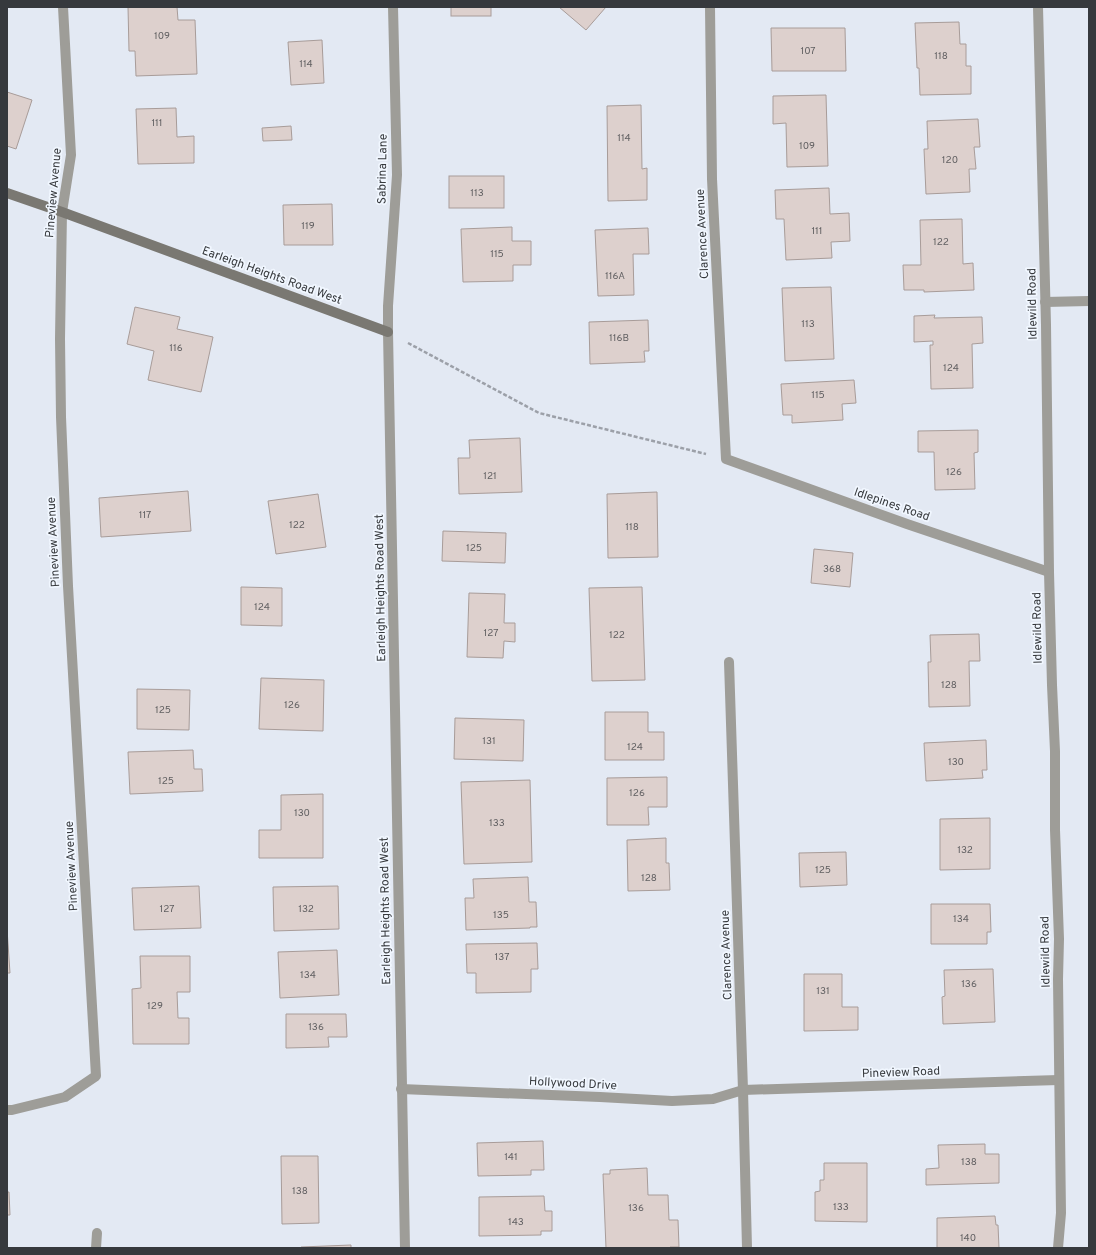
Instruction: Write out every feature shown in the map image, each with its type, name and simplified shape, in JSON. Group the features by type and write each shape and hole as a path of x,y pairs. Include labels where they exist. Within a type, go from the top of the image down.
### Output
{"street":[{"name":"Pineview Avenue","path":"7,1110 65,1097 96,1076 68,586 61,417 60,339 62,212 71,155 63,7"},
{"name":"Sabrina Lane","path":"388,332 388,306 397,175 393,7"},
{"name":"Clarence Avenue","path":"710,7 712,179 726,459"},
{"name":"Idlewild Road","path":"1038,7 1045,302 1049,572 1059,939 1058,979 1061,1213 1058,1248"},
{"name":"Earleigh Heights Road West","path":"7,193 388,332 405,1248"},
{"path":"1045,302 1089,301"},
{"name":"Idlepines Road","path":"726,459 907,524 1049,572"},
{"name":"Clarence Avenue","path":"729,662 747,1248"},
{"name":"Pineview Road","path":"743,1090 1059,1080"},
{"name":"Hollywood Drive","path":"402,1089 672,1101 713,1099 743,1090"},
{"path":"96,1248 97,1233"}],"path":[{"path":"388,332 539,413 726,459"}],"building":[{"path":"128,7 177,7 178,20 195,20 197,74 136,76 135,51 129,51"},
{"path":"451,7 491,7 491,16 451,16"},
{"path":"559,7 606,7 586,30"},
{"path":"959,22 960,44 966,44 966,66 971,66 971,94 920,95 915,23"},
{"path":"771,28 845,28 846,71 772,71"},
{"path":"322,40 324,83 291,85 288,42"},
{"path":"7,92 32,100 16,149 7,146"},
{"path":"826,95 828,166 787,167 786,123 773,124 773,96"},
{"path":"641,105 642,169 647,168 647,200 608,201 607,106"},
{"path":"176,108 177,137 194,136 194,163 138,164 136,109"},
{"path":"978,119 980,147 974,147 976,169 969,169 970,192 926,194 924,149 928,149 927,121"},
{"path":"291,126 292,140 263,141 262,128"},
{"path":"449,176 504,176 504,208 449,208"},
{"path":"829,188 830,214 849,213 850,241 831,242 832,258 786,260 784,219 776,219 775,190"},
{"path":"332,204 333,245 284,245 283,205"},
{"path":"962,219 963,264 973,263 974,290 924,292 924,290 904,290 903,265 921,265 920,220"},
{"path":"512,227 512,241 531,241 531,265 513,265 513,281 463,282 461,229"},
{"path":"648,228 649,254 633,254 634,295 598,296 595,230"},
{"path":"831,287 834,359 785,361 782,288"},
{"path":"135,307 180,317 177,329 213,337 201,392 148,380 154,351 127,344"},
{"path":"935,315 934,318 982,317 983,343 972,344 973,388 931,389 930,345 933,345 933,341 914,342 914,316"},
{"path":"648,320 649,351 644,351 645,362 590,364 589,322"},
{"path":"854,380 856,403 842,404 843,420 792,423 792,415 783,415 781,384"},
{"path":"978,430 978,452 974,453 975,489 935,490 934,452 918,452 918,431"},
{"path":"520,438 522,492 459,494 458,458 470,458 469,440"},
{"path":"188,491 191,531 101,537 99,498"},
{"path":"657,492 658,557 608,558 607,494"},
{"path":"318,494 326,547 276,554 268,501"},
{"path":"443,531 506,533 505,563 442,561"},
{"path":"814,549 853,553 850,587 811,583"},
{"path":"241,587 282,588 282,626 241,625"},
{"path":"642,587 645,680 592,681 589,588"},
{"path":"469,593 505,594 504,623 515,623 515,642 504,641 503,658 467,657"},
{"path":"979,634 980,661 969,661 970,706 929,707 928,662 931,662 930,635"},
{"path":"261,678 324,680 323,731 259,729"},
{"path":"137,689 190,690 189,730 137,729"},
{"path":"605,712 648,712 648,732 664,732 664,760 605,760"},
{"path":"455,718 524,720 523,761 454,759"},
{"path":"986,740 987,770 982,770 983,778 926,781 924,743"},
{"path":"193,750 194,769 202,769 203,791 130,794 128,752"},
{"path":"667,777 667,807 648,807 649,825 607,825 607,778"},
{"path":"530,780 532,862 464,864 461,782"},
{"path":"323,794 323,858 259,858 259,830 281,830 281,795"},
{"path":"990,818 990,869 940,870 940,819"},
{"path":"666,838 666,863 669,863 670,890 628,891 627,840"},
{"path":"846,852 847,885 800,887 799,853"},
{"path":"528,877 529,902 536,902 537,927 466,930 465,898 474,898 473,879"},
{"path":"199,886 201,928 134,930 132,888"},
{"path":"338,886 339,929 274,931 273,887"},
{"path":"931,904 990,904 991,932 987,932 987,944 931,944"},
{"path":"7,929 10,973 7,973"},
{"path":"537,943 538,969 531,969 531,992 476,993 476,973 467,973 466,944"},
{"path":"337,950 339,995 280,998 278,952"},
{"path":"140,956 190,956 190,992 177,992 178,1018 189,1018 189,1044 133,1044 132,989 141,988"},
{"path":"993,969 995,1022 943,1024 942,997 945,996 944,970"},
{"path":"804,974 842,974 842,1007 858,1007 858,1030 804,1031"},
{"path":"286,1014 346,1014 347,1037 328,1037 329,1047 286,1048"},
{"path":"543,1141 544,1170 531,1170 531,1175 478,1176 477,1143"},
{"path":"985,1144 985,1154 999,1154 999,1183 926,1185 926,1169 939,1168 938,1145"},
{"path":"281,1156 318,1156 319,1223 282,1224"},
{"path":"824,1163 867,1163 867,1222 815,1221 815,1192 820,1191 820,1180 824,1180"},
{"path":"647,1168 648,1195 668,1195 669,1220 678,1220 679,1247 606,1248 603,1174 610,1174 610,1170"},
{"path":"7,1192 9,1192 10,1215 7,1215"},
{"path":"544,1196 545,1211 552,1211 552,1231 541,1231 541,1235 479,1236 479,1197"},
{"path":"995,1216 996,1225 998,1225 999,1248 937,1248 937,1218"},
{"path":"351,1245 351,1248 301,1247"}]}
